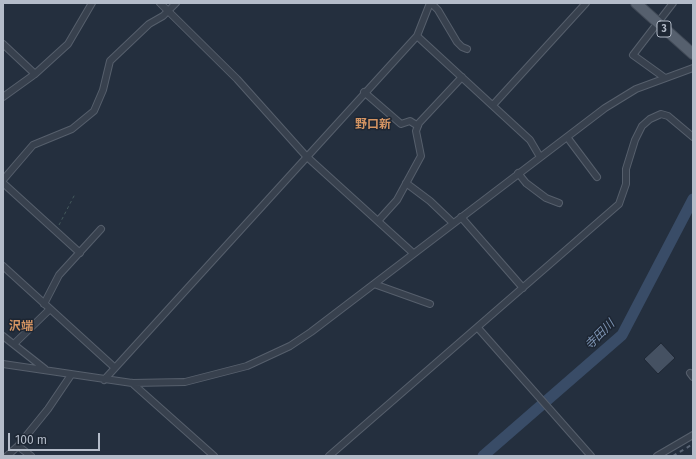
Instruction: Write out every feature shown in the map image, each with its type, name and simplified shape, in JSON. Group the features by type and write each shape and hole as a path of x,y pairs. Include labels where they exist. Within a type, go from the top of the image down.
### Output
{"main road":[{"name":"3","path":"636,3 693,54"}],"street":[{"path":"3,97 35,74 68,44 92,3"},
{"path":"160,3 237,79 306,156 413,253"},
{"path":"80,253 3,182 33,145 72,129 83,122 94,111 103,90 110,61 149,24 169,11 176,3"},
{"path":"104,380 114,367 364,92 417,36 430,3 438,10 457,42 462,47 467,49"},
{"path":"493,105 586,3"},
{"path":"665,78 633,54 673,3"},
{"path":"417,36 530,140 540,157"},
{"path":"3,44 35,74"},
{"path":"3,364 132,383 185,382 247,366 290,346 620,98 636,89 683,73 693,68"},
{"path":"378,220 396,200 421,156 416,131 418,126 462,78"},
{"path":"364,92 401,124 410,121 418,126"},
{"path":"329,456 619,204 626,184 628,162 635,140 642,126 650,119 661,114 668,116 693,137"},
{"path":"567,137 597,177"},
{"path":"518,174 526,183 546,198 559,203"},
{"path":"406,183 430,201 453,223"},
{"path":"461,217 523,288"},
{"path":"44,304 60,275 101,229"},
{"path":"3,266 114,367"},
{"path":"374,284 430,304"},
{"path":"14,344 50,309"},
{"path":"478,328 547,408 591,456"},
{"path":"3,336 47,370"},
{"path":"7,456 18,446 48,410 71,375"},
{"path":"132,383 214,456"},
{"path":"657,456 693,435"},
{"path":"18,446 31,456"}],"path":[{"path":"56,231 75,194"}],"building":[{"path":"661,343 675,358 658,374 644,359"}],"waterway":[{"name":"寺田川","path":"483,456 622,335 693,199"}],"railway":[{"path":"673,456 693,444"}],"district":[{"name":"野口新","path":"373,125"},
{"name":"沢端","path":"21,327"}]}
